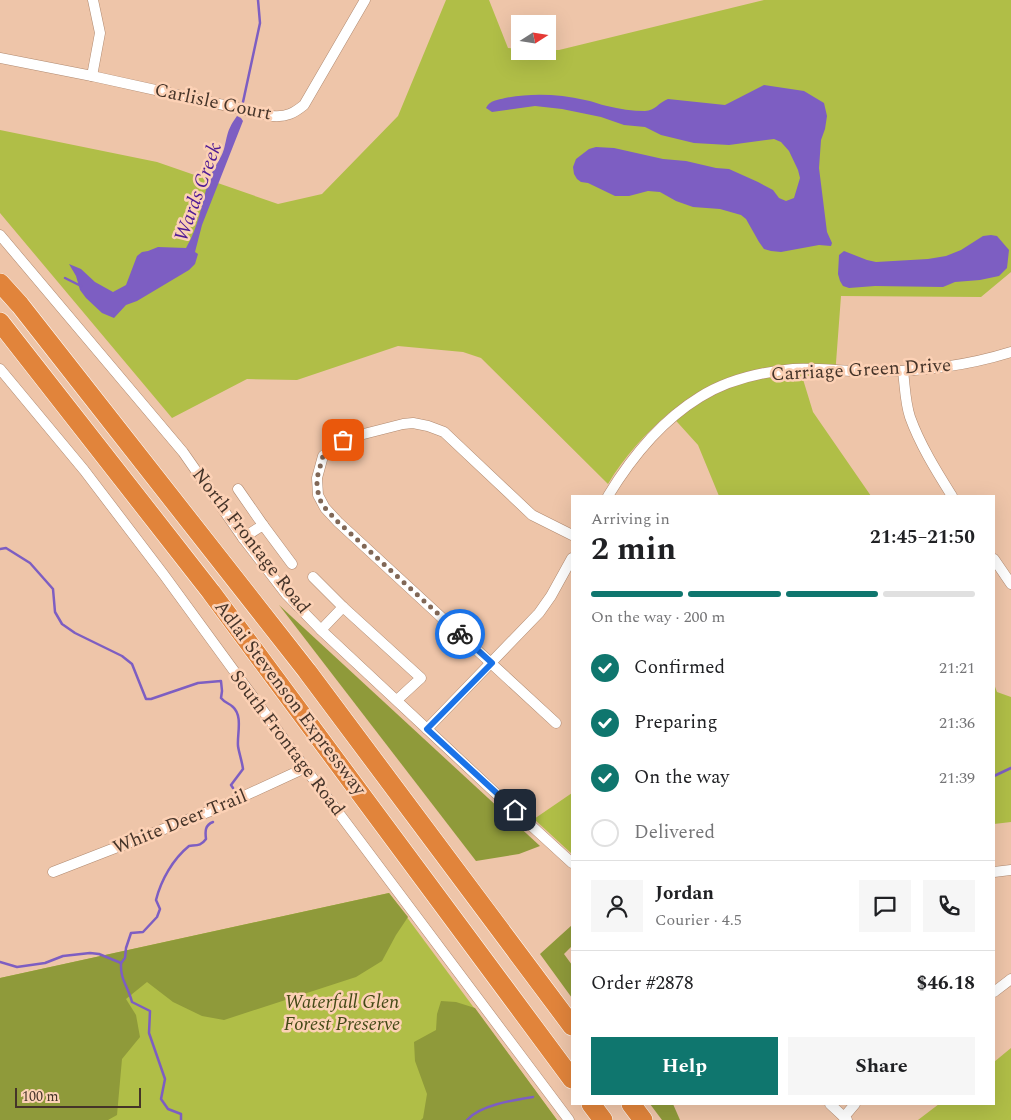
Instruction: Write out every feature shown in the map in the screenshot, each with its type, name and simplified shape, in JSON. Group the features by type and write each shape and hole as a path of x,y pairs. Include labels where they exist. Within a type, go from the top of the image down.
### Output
{"highway":[{"name":"Adlai Stevenson Expressway","path":"0,283 20,305 308,671 571,1025"},
{"name":"Adlai Stevenson Expressway","path":"0,322 211,592 571,1078"},
{"path":"591,1105 603,1120"},
{"path":"632,1105 643,1120"}],"street":[{"path":"92,0 100,33 92,76"},
{"name":"Carlisle Court","path":"0,58 265,114 287,116 293,114 304,105 365,0"},
{"name":"North Frontage Road","path":"0,235 183,452 243,538 286,594 321,630 571,862"},
{"name":"Carriage Green Drive","path":"609,495 644,445 685,408 713,390 748,377 795,369 903,371 962,365 1011,352"},
{"name":"South Frontage Road","path":"0,369 84,470 569,1120"},
{"path":"903,371 910,416 925,448 951,495"},
{"path":"556,723 338,522 325,508 318,495 317,478 323,456 348,438 403,424 413,423 428,426 444,432 532,515 571,534"},
{"path":"238,490 292,564"},
{"path":"243,538 263,525"},
{"path":"427,729 492,663 543,607 571,560"},
{"path":"995,560 1011,584"},
{"path":"313,577 421,678 397,700"},
{"path":"321,630 343,607"},
{"name":"White Deer Trail","path":"53,872 218,808 305,768"},
{"path":"995,872 1011,870"},
{"path":"995,991 1011,978"},
{"path":"831,1105 845,1119 854,1105"}],"green space":[{"path":"446,0 489,0 508,48 511,48 511,60 556,60 556,50 764,0 1011,0 1011,272 981,297 841,296 835,376 802,376 813,412 870,495 719,495 698,445 669,413 636,446 608,484 481,358 463,352 398,346 297,380 247,379 172,418 0,213 0,130 157,162 278,204 322,194 398,116"},
{"path":"279,605 540,846 519,854 476,861"},
{"path":"995,687 997,692 1011,697 1011,822 995,824"},
{"path":"571,794 571,853 534,819"},
{"name":"Waterfall Glen Forest Preserve","path":"389,893 557,1120 0,1120 0,978"},
{"path":"389,893 408,917 382,961 356,977 224,1020 202,1016 173,1002 147,982 126,999 136,1015 140,1037 122,1059 117,1115 108,1120 0,1120 0,978"},
{"path":"571,926 571,947 564,954 571,964 571,997 540,954"},
{"path":"441,1001 456,1002 475,1008 557,1120 421,1120 427,1094 415,1061 414,1042 436,1030 437,1014"},
{"path":"1011,1048 1011,1120 918,1120 938,1105 995,1105 995,1061"},
{"path":"651,1105 673,1105 680,1120 662,1120"}],"shaded area":[{"path":"764,85 804,91 824,103 827,116 821,140 819,168 827,232 832,243 831,246 819,245 781,252 771,251 764,249 746,219 741,215 720,209 693,207 676,201 660,192 648,191 629,196 615,196 588,183 581,182 574,174 573,167 576,159 589,149 596,147 614,148 663,159 729,169 773,190 779,198 786,201 794,198 800,178 789,151 781,142 774,139 729,145 694,143 661,135 645,127 624,125 601,117 562,109 535,106 492,112 486,108 490,103 497,100 515,96 535,95 565,96 616,108 640,111 652,110 668,99 725,105"},
{"path":"237,116 243,121 202,225 195,252 198,254 195,264 189,270 137,301 126,305 114,318 102,313 80,290 76,276 69,264 81,269 95,282 113,292 126,285 137,256 142,252 158,247 186,248 197,222 210,177 223,153 230,128"},
{"path":"983,236 997,236 1009,250 1007,268 999,276 955,282 943,287 875,286 849,288 843,286 838,274 839,255 844,251 876,262 928,259 946,256 961,250"}],"waterway":[{"name":"Wards Creek","path":"243,102 260,23 258,0"},
{"name":"Wards Creek","path":"65,278 81,286"},
{"name":"Wards Creek","path":"0,549 6,548 30,563 53,589 55,612 62,624 75,633 122,656 132,664 146,699 198,683 221,681 221,698 232,706 239,720 238,746 243,769 231,785 233,788"},
{"path":"995,776 1011,768"},
{"name":"Wards Creek","path":"121,963 125,958 131,933 143,932 157,917 160,909 156,900 168,870 189,846 199,845 206,839 207,827 213,822"},
{"path":"0,962 17,967 45,963 63,956 90,953 99,954 121,963"},
{"path":"121,963 123,979 132,1002 150,1011 149,1033 165,1079 161,1099 168,1109 181,1114 181,1120"},
{"path":"467,1120 480,1110 533,1097"}],"way so far":[{"path":"343,440 323,456 317,478 320,500 338,522 460,634"}],"route":[{"path":"460,634 492,663 427,729 515,810"}]}
